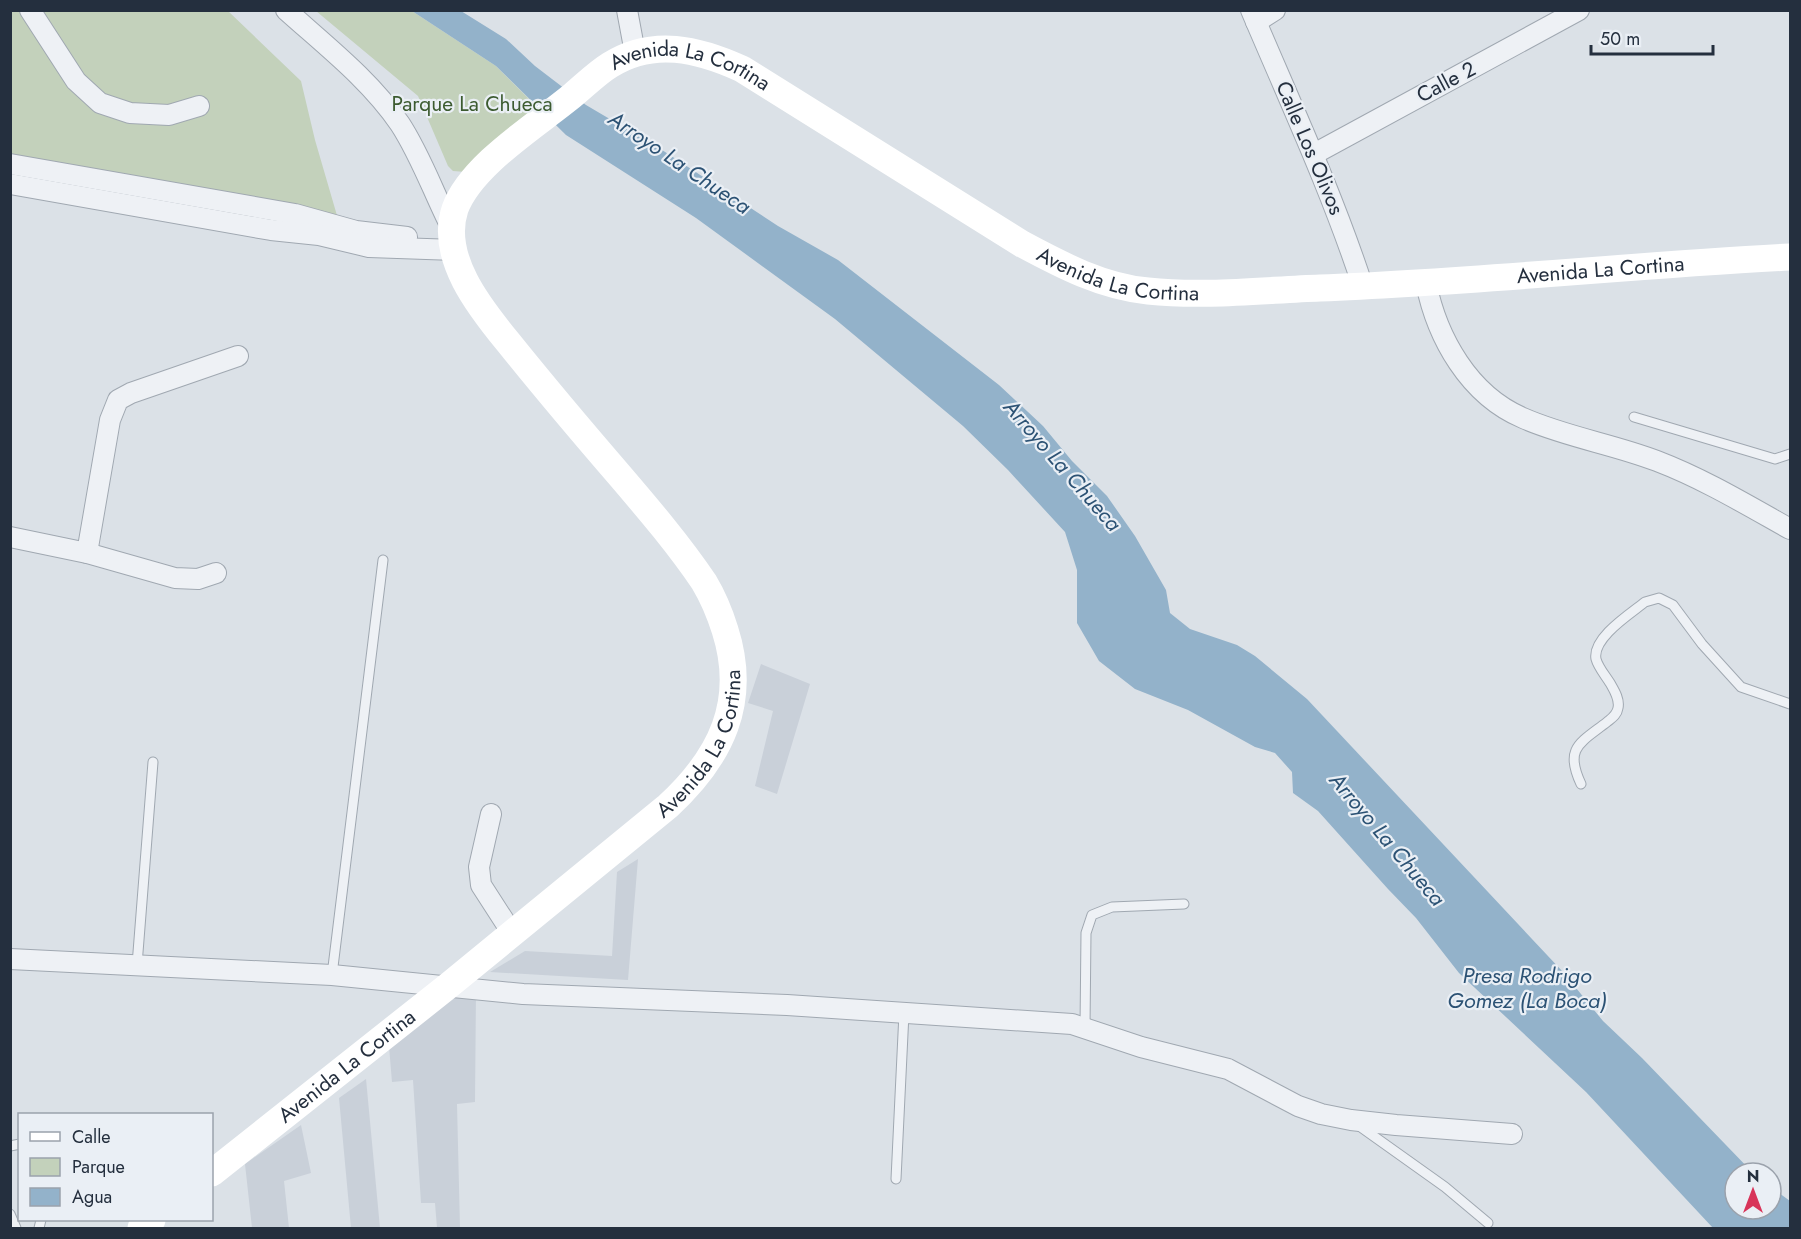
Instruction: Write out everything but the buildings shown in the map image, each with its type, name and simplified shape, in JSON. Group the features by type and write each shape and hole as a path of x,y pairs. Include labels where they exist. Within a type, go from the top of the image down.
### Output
{"main road":[{"name":"Avenida La Cortina","path":"213,1172 448,986 668,806 691,786 722,738 730,715 733,668 719,612 705,584 652,513 556,402 478,305 466,284 453,238 456,208 466,189 484,166 609,65 634,53 650,49 673,48 714,56 742,69 1022,244 1066,267 1108,283 1148,291 1196,292 1426,283 1608,268 1791,257"}],"street":[{"path":"30,10 76,81 100,103 130,112 169,115 199,106"},
{"path":"286,10 380,97 401,125 453,238"},
{"path":"627,10 634,53"},
{"path":"1253,16 1275,10"},
{"name":"Calle 2","path":"1314,154 1579,10"},
{"name":"Calle Los Olivos","path":"1253,16 1314,154 1363,286"},
{"path":"10,164 295,214 356,231 424,238 453,238"},
{"path":"10,184 271,230 319,235 369,247 453,238"},
{"path":"1426,283 1433,312 1445,340 1461,367 1500,405 1542,426 1609,445 1690,474 1791,529"},
{"path":"87,553 110,420 118,400 130,393 238,356"},
{"path":"10,537 87,553 175,578 198,579 216,573"},
{"path":"491,814 479,867 481,885 512,933"},
{"path":"10,959 332,975 524,994 787,1005 1072,1024 1141,1047 1228,1069 1298,1106 1321,1114 1351,1120 1512,1134"}],"lane":[{"path":"1634,417 1775,459 1791,454"},
{"path":"332,975 383,560"},
{"path":"1581,784 1573,764 1576,750 1616,715 1618,707 1616,693 1597,662 1597,646 1602,638 1651,599 1664,599 1673,605 1702,644 1741,687 1791,704"},
{"path":"137,965 153,762"},
{"path":"1085,1027 1086,933 1092,915 1112,907 1184,904"},
{"path":"896,1179 904,1013"},
{"path":"1351,1120 1445,1187 1488,1223"},
{"path":"10,1214 16,1228"}],"shaded area":[{"path":"761,664 810,684 777,794 755,786 773,711 748,703"},
{"path":"638,859 628,980 490,972 525,951 612,956 617,872"},
{"path":"456,989 476,991 475,1102 457,1104 460,1228 437,1228 435,1203 421,1203 413,1080 392,1082 389,1046"},
{"path":"366,1079 380,1228 351,1228 339,1098"},
{"path":"301,1125 311,1173 284,1181 289,1228 252,1228 245,1164"}],"green space":[{"path":"10,11 228,11 301,81 315,140 345,243 11,184"},
{"name":"Parque La Chueca","path":"316,11 412,11 496,66 536,106 466,172 453,171 448,166 418,96"}],"water":[{"path":"412,11 461,11 506,39 535,66 586,105 659,148 778,226 838,260 999,385 1043,426 1072,461 1107,496 1135,536 1166,590 1170,613 1190,629 1237,645 1255,656 1307,699 1563,972 1603,1021 1741,1161 1723,1161 1723,1221 1783,1221 1783,1196 1790,1201 1790,1228 1713,1228 1586,1092 1459,973 1416,918 1318,811 1293,793 1292,772 1275,753 1255,747 1188,710 1135,689 1099,661 1077,623 1077,570 1065,532 1008,470 963,426 835,319 696,218 566,135 496,66"}],"water label":[{"name":"Arroyo La Chueca","path":"680,162"},
{"name":"Arroyo La Chueca","path":"1063,465"},
{"name":"Arroyo La Chueca","path":"1388,839"},
{"name":"Presa Rodrigo Gomez (La Boca)","path":"1527,988"}]}
